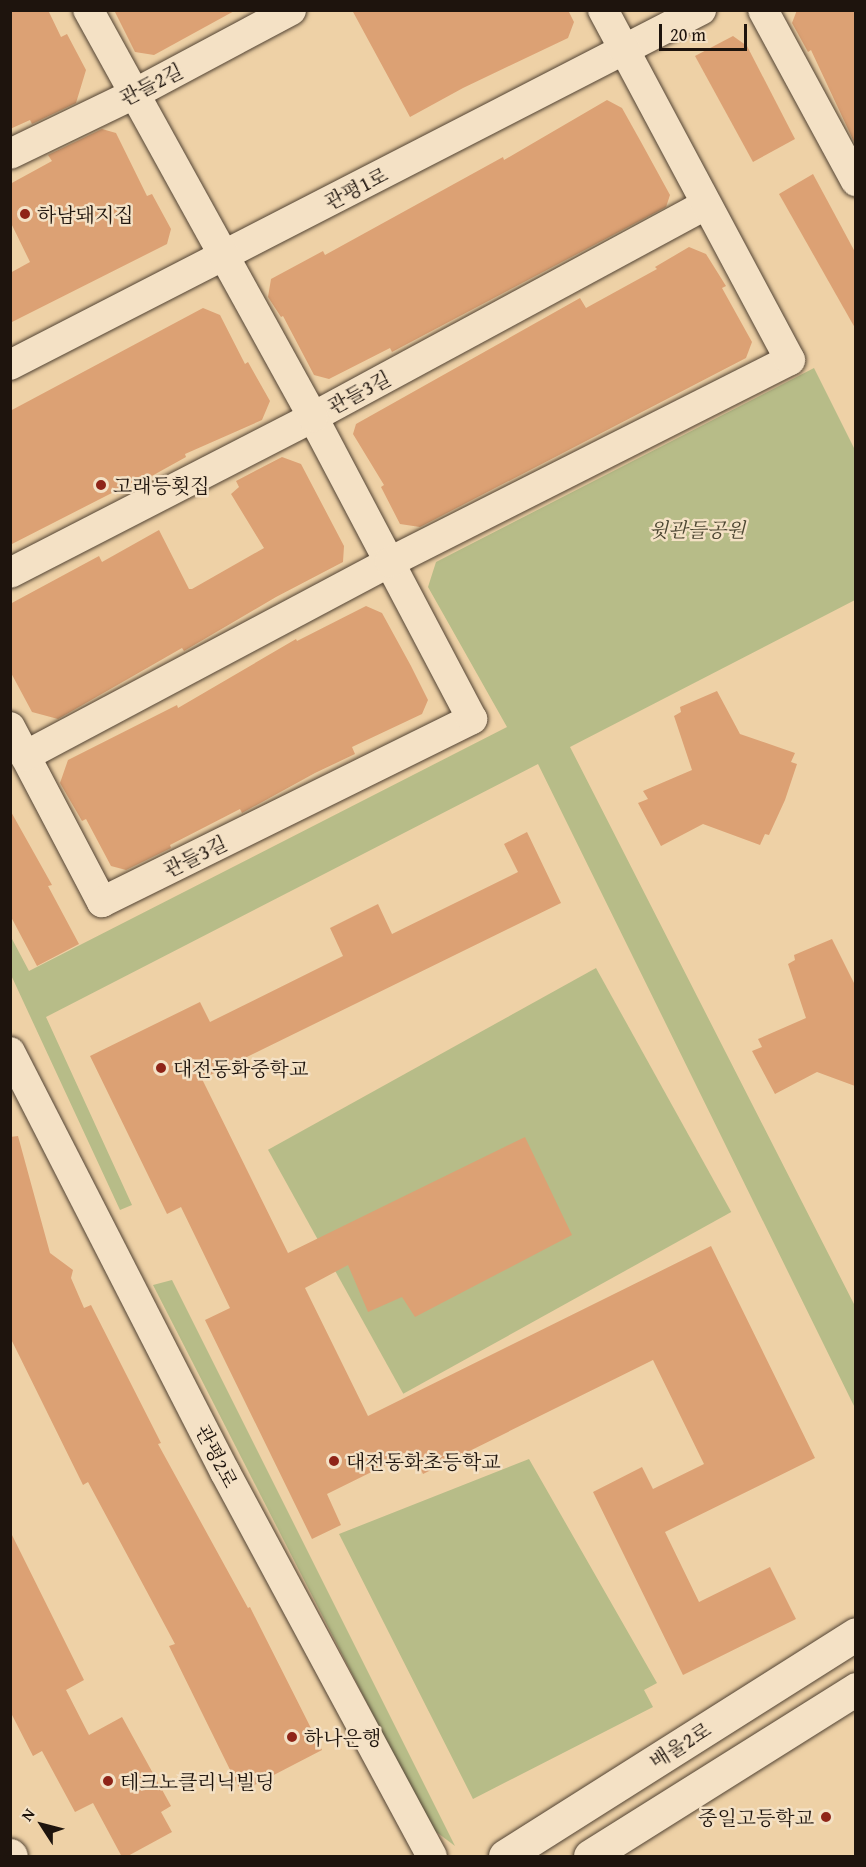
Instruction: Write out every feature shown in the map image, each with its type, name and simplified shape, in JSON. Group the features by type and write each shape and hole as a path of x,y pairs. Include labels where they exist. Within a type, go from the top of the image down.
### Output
{"main road":[{"name":"배울2로","path":"505,1857 855,1634"},
{"path":"590,1857 855,1689"}],"street":[{"path":"88,10 313,417 390,562"},
{"name":"관들2길","path":"10,154 134,94 291,10"},
{"path":"25,756 390,562 790,360 705,205 603,10"},
{"name":"관평1로","path":"10,365 701,10"},
{"path":"763,10 846,138 855,181"},
{"name":"관들3길","path":"10,573 313,417 705,205"},
{"name":"관들3길","path":"10,727 102,902 472,719 390,562"},
{"name":"관평2로","path":"10,1052 225,1472 432,1857"}],"green space":[{"name":"윗관들공원","path":"814,368 855,450 855,600 570,747 855,1306 855,1408 538,764 46,1017 132,1205 120,1210 11,975 11,937 29,971 507,727 428,587 436,562"},
{"path":"596,968 731,1212 403,1394 268,1150"},
{"path":"172,1280 455,1846 431,1828 153,1285"},
{"path":"529,1459 657,1683 644,1690 653,1707 473,1799 339,1534"}],"building":[{"path":"10,10 48,10 61,37 67,34 86,70 76,103 32,124 30,120 10,129"},
{"path":"114,10 236,10 154,55 135,52"},
{"path":"352,10 568,10 574,22 568,38 463,88 410,117"},
{"path":"797,10 855,10 855,144 811,50 808,52 792,23"},
{"path":"733,36 747,46 795,139 753,162 695,56"},
{"path":"607,100 622,108 641,142 670,195 666,207 392,352 390,348 329,379 314,375 283,316 281,317 268,297 271,279 323,251 325,255 503,157 504,160"},
{"path":"102,129 116,133 147,196 152,194 171,229 167,244 10,323 10,273 30,262 10,221 10,184 52,161 48,155"},
{"path":"813,174 855,252 855,328 779,194"},
{"path":"689,247 706,254 726,286 722,288 752,342 746,358 420,527 400,524 381,487 384,485 353,434 356,424 580,298 586,308 657,269 655,267"},
{"path":"203,308 220,315 245,364 248,362 270,401 262,420 185,454 186,457 150,477 149,474 10,545 10,411"},
{"path":"282,457 301,464 344,546 343,562 276,597 184,651 182,648 58,719 32,712 10,671 10,604 99,556 102,562 159,530 189,589 192,589 264,548 231,494 239,487 236,481"},
{"path":"366,606 382,613 411,666 428,700 422,714 352,747 355,754 242,813 240,809 170,845 171,848 126,870 111,866 86,819 82,821 60,783 68,760 177,705 178,708 296,639 297,641"},
{"path":"717,691 740,734 795,753 791,762 797,764 785,800 769,835 765,834 760,845 703,824 661,846 638,803 648,799 643,791 692,770 674,716 681,712 680,707"},
{"path":"10,810 52,885 48,886 79,944 37,966 10,915"},
{"path":"527,832 561,903 202,1079 288,1253 525,1137 572,1235 415,1317 402,1297 368,1312 348,1265 305,1288 368,1416 711,1246 815,1458 665,1532 699,1602 770,1567 796,1619 683,1675 593,1492 642,1467 653,1489 704,1464 653,1360 423,1474 412,1452 327,1494 341,1525 312,1539 205,1320 230,1308 181,1207 167,1214 90,1056 200,1002 210,1022 343,956 330,928 378,904 392,934 518,872 504,844"},
{"path":"832,939 855,985 855,1086 817,1072 775,1094 752,1051 762,1047 758,1039 806,1018 788,964 795,960 794,955"},
{"path":"18,1136 50,1253 73,1270 71,1278 84,1308 91,1305 161,1443 158,1444 248,1608 250,1607 322,1750 241,1792 169,1646 175,1644 88,1482 83,1485 10,1337 10,1137"},
{"path":"10,1531 84,1680 66,1690 89,1735 122,1717 171,1806 161,1812 172,1832 126,1857 122,1857 93,1803 75,1812 42,1751 33,1756 10,1711"}],"place":[{"name":"하남돼지집","path":"25,214"},
{"name":"고래등횟집","path":"101,485"},
{"name":"대전동화중학교","path":"161,1068"},
{"name":"대전동화초등학교","path":"334,1461"},
{"name":"하나은행","path":"292,1737"},
{"name":"테크노클리닉빌딩","path":"108,1781"},
{"name":"중일고등학교","path":"826,1817"}]}
